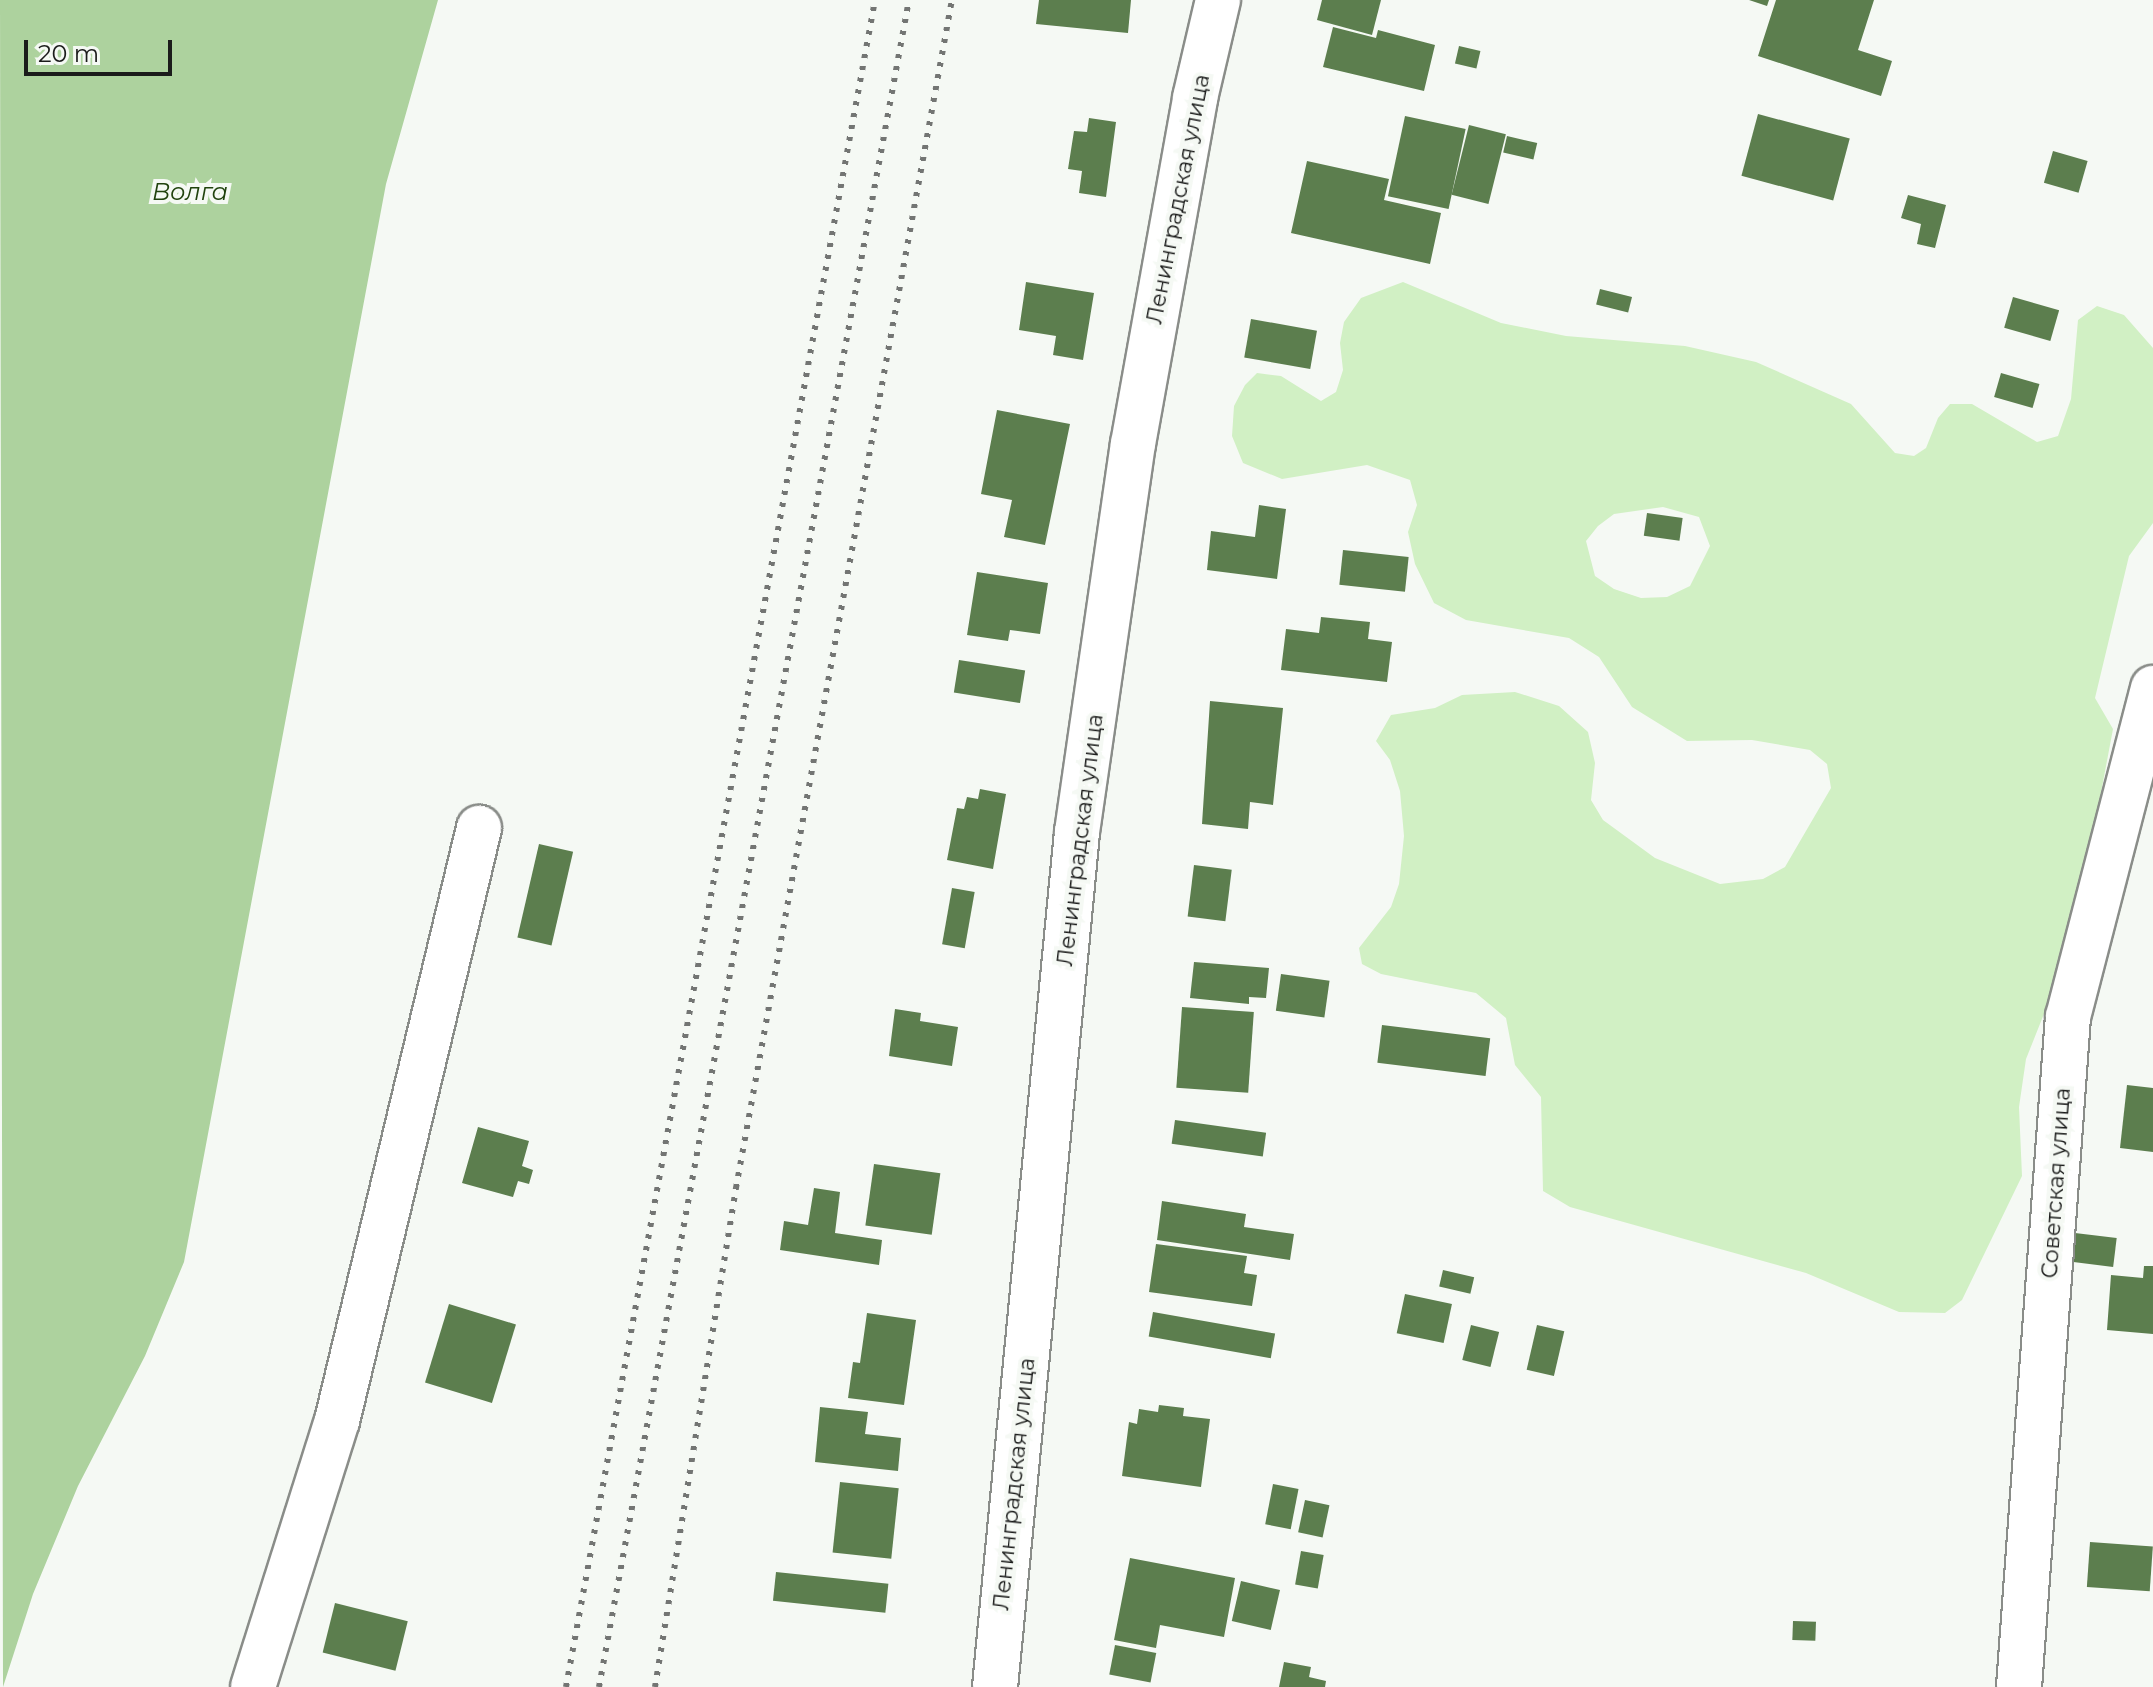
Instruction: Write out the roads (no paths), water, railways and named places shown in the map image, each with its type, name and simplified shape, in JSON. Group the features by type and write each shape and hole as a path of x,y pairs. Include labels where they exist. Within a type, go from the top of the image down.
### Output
{"street":[{"name":"Ленинградская улица","path":"995,1687 1077,832 1133,444 1195,98 1218,0"},
{"name":"Советская улица","path":"2019,1687 2068,1017 2138,811 2153,688"},
{"path":"253,1687 337,1421 479,828"}],"water":[{"name":"Волга","path":"0,0 438,0 386,184 184,1262 145,1356 78,1486 33,1594 3,1687"}],"railway":[{"path":"566,1687 875,0"},
{"path":"599,1687 909,0"},
{"path":"655,1687 736,1188 952,0"}]}
